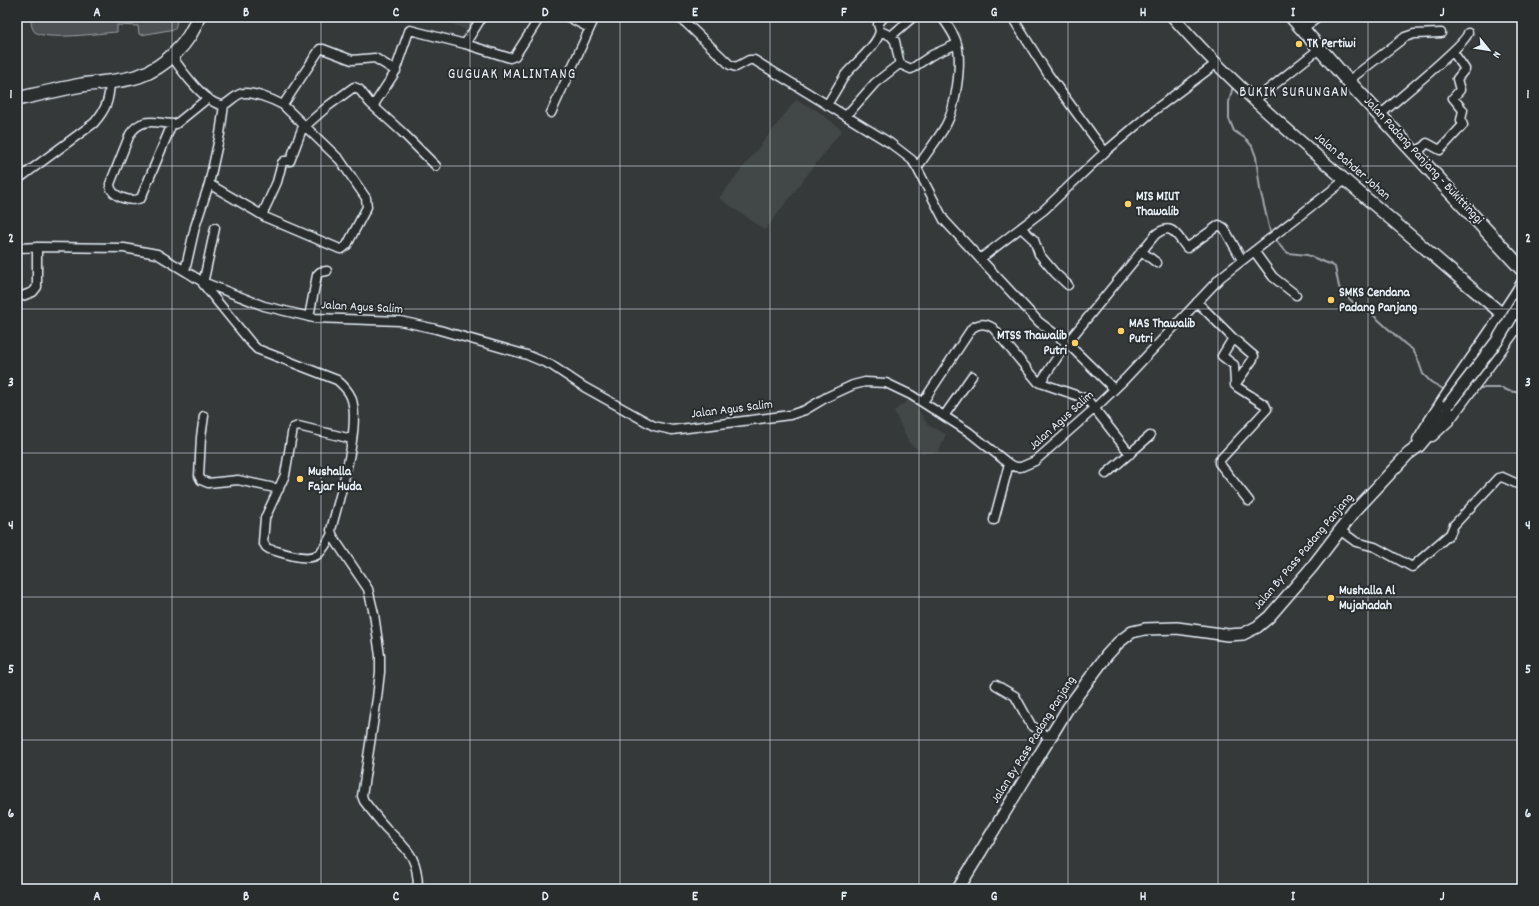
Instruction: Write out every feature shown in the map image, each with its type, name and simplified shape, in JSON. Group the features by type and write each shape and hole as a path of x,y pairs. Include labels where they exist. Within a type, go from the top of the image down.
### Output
{"highway":[{"path":"17,99 84,85 140,76 162,64 172,56 183,44 198,17"},
{"name":"Jalan Padang Panjang - Bukittinggi","path":"1292,17 1348,81 1522,269"}],"main road":[{"name":"Jalan Bahder Johan","path":"1173,17 1196,43 1255,100 1344,180 1520,328"},
{"path":"1450,406 1497,340 1522,299"},
{"path":"1450,406 1502,341 1522,308"},
{"name":"Jalan By Pass Padang Panjang","path":"958,889 1068,708 1106,655 1119,642 1132,632 1145,629 1177,628 1228,635 1243,634 1257,627 1269,616 1312,567 1354,512 1419,443 1450,406"}],"street":[{"path":"466,44 482,17"},
{"path":"371,104 374,103 396,71 407,33 410,30 513,58 516,56 540,17"},
{"path":"568,17 590,28"},
{"path":"551,114 595,17"},
{"path":"677,17 686,23 730,66 736,67 749,60 754,60 890,143 912,160 944,220 1039,322 1067,343 1114,389"},
{"path":"686,23 692,17"},
{"path":"827,105 845,76 868,51 878,36 880,31 878,24 884,17"},
{"path":"891,36 913,17"},
{"path":"917,168 946,126 951,112 959,69 957,44 942,17"},
{"path":"1012,17 1048,74 1105,152"},
{"path":"1302,29 1319,17"},
{"path":"880,31 891,36 895,41 900,65"},
{"path":"1348,81 1405,37 1414,34 1441,33"},
{"path":"1380,115 1453,52 1465,40 1468,33"},
{"path":"900,65 911,69 932,55 957,44"},
{"path":"282,105 320,49 352,60 375,58 396,71"},
{"path":"1255,100 1319,49"},
{"path":"1416,154 1427,143 1440,150 1463,125 1461,120 1463,112 1453,98 1460,90 1456,79 1465,69 1453,52"},
{"path":"172,56 190,82 216,104 224,105 240,94 246,93 273,100 282,105 344,164 368,202 367,207 347,245 340,249 262,215 209,184"},
{"path":"980,259 1044,210 1105,152 1152,112 1217,63"},
{"path":"846,116 875,83 900,65"},
{"path":"17,180 94,123 101,116 108,101 110,82"},
{"path":"262,215 277,182 282,163 284,161 290,161 300,131 328,106 355,87 359,88 371,104 436,166"},
{"path":"172,124 141,198 136,200 115,195 111,191 110,184 133,130 147,121 172,124 179,122 208,98"},
{"path":"185,271 195,226 209,184 220,134 224,105"},
{"name":"Jalan Agus Salim","path":"17,248 124,248 157,254 203,282 264,306 309,317 400,321 436,329 527,355 551,365 584,387 654,426 672,430 790,415 805,410 827,397 853,385 864,382 886,383 923,402 969,432 1009,464 1016,467 1021,467 1035,461 1095,408 1221,277 1344,180"},
{"path":"1040,383 1067,343 1141,251 1162,229 1168,228 1187,248 1219,225 1224,228 1242,260"},
{"path":"215,228 203,282 257,349 337,380 344,385 349,392 354,408 352,439 331,530 332,534 368,589 374,614 380,656 377,698 362,796 364,801 385,827 413,858 416,868 418,889"},
{"path":"1021,228 1034,240 1037,251 1043,259 1068,285"},
{"path":"17,298 34,292 37,287 37,247"},
{"path":"1141,251 1157,263"},
{"path":"1254,251 1272,277 1296,295"},
{"path":"309,317 317,275 320,272 327,271"},
{"path":"1419,443 1429,421 1503,314 1522,283"},
{"path":"1197,302 1233,338 1254,356 1254,359 1235,386"},
{"path":"923,402 968,332 980,324 989,325 1034,378 1040,383 1085,398 1089,401 1130,454"},
{"path":"1419,443 1446,423 1520,328"},
{"path":"1233,338 1222,356 1234,366 1235,386"},
{"path":"944,416 972,376"},
{"path":"1235,386 1265,405 1267,409 1218,463 1249,501"},
{"path":"204,416 201,437 199,476 201,480 208,483 238,480 279,489"},
{"path":"332,534 319,553 315,556 300,557 266,548 263,542 265,518 286,471 292,431 295,427 298,426 352,439"},
{"path":"1106,474 1150,436"},
{"path":"994,520 1009,464"},
{"path":"1340,530 1356,542 1375,547 1412,567 1450,534 1454,525 1498,478 1502,477 1522,486"},
{"path":"996,685 1015,696 1031,725 1050,738"}],"shaded area":[{"path":"31,17 178,17 175,29 141,35 139,34 138,26 117,25 117,32 50,36 41,35 35,32 32,27"},
{"path":"438,17 479,17 470,32"},
{"path":"796,100 818,111 842,130 765,230 719,198"},
{"path":"911,398 928,425 946,434 939,452 922,453 909,443 894,411"}],"waterway":[{"path":"1233,86 1229,102 1229,119 1234,131 1246,139 1252,146 1256,157 1260,189 1270,231 1273,234"},
{"path":"1275,238 1281,247 1288,253 1307,255 1335,267 1339,287 1343,293 1358,307 1373,315 1412,349 1417,357 1423,374 1431,382 1445,390"},
{"path":"1476,388 1502,388 1509,391 1522,393"}],"place":[{"name":"TK Pertiwi","path":"1299,44"},
{"name":"MIS MIUT Thawalib","path":"1128,204"},
{"name":"SMKS Cendana Padang Panjang","path":"1331,300"},
{"name":"MAS Thawalib Putri","path":"1121,331"},
{"name":"MTSS Thawalib Putri","path":"1075,343"},
{"name":"Mushalla Fajar Huda","path":"300,479"},
{"name":"Mushalla Al Mujahadah","path":"1331,598"}],"district":[{"name":"GUGUAK MALINTANG","path":"512,75"},
{"name":"BUKIK SURUNGAN","path":"1294,93"}]}
